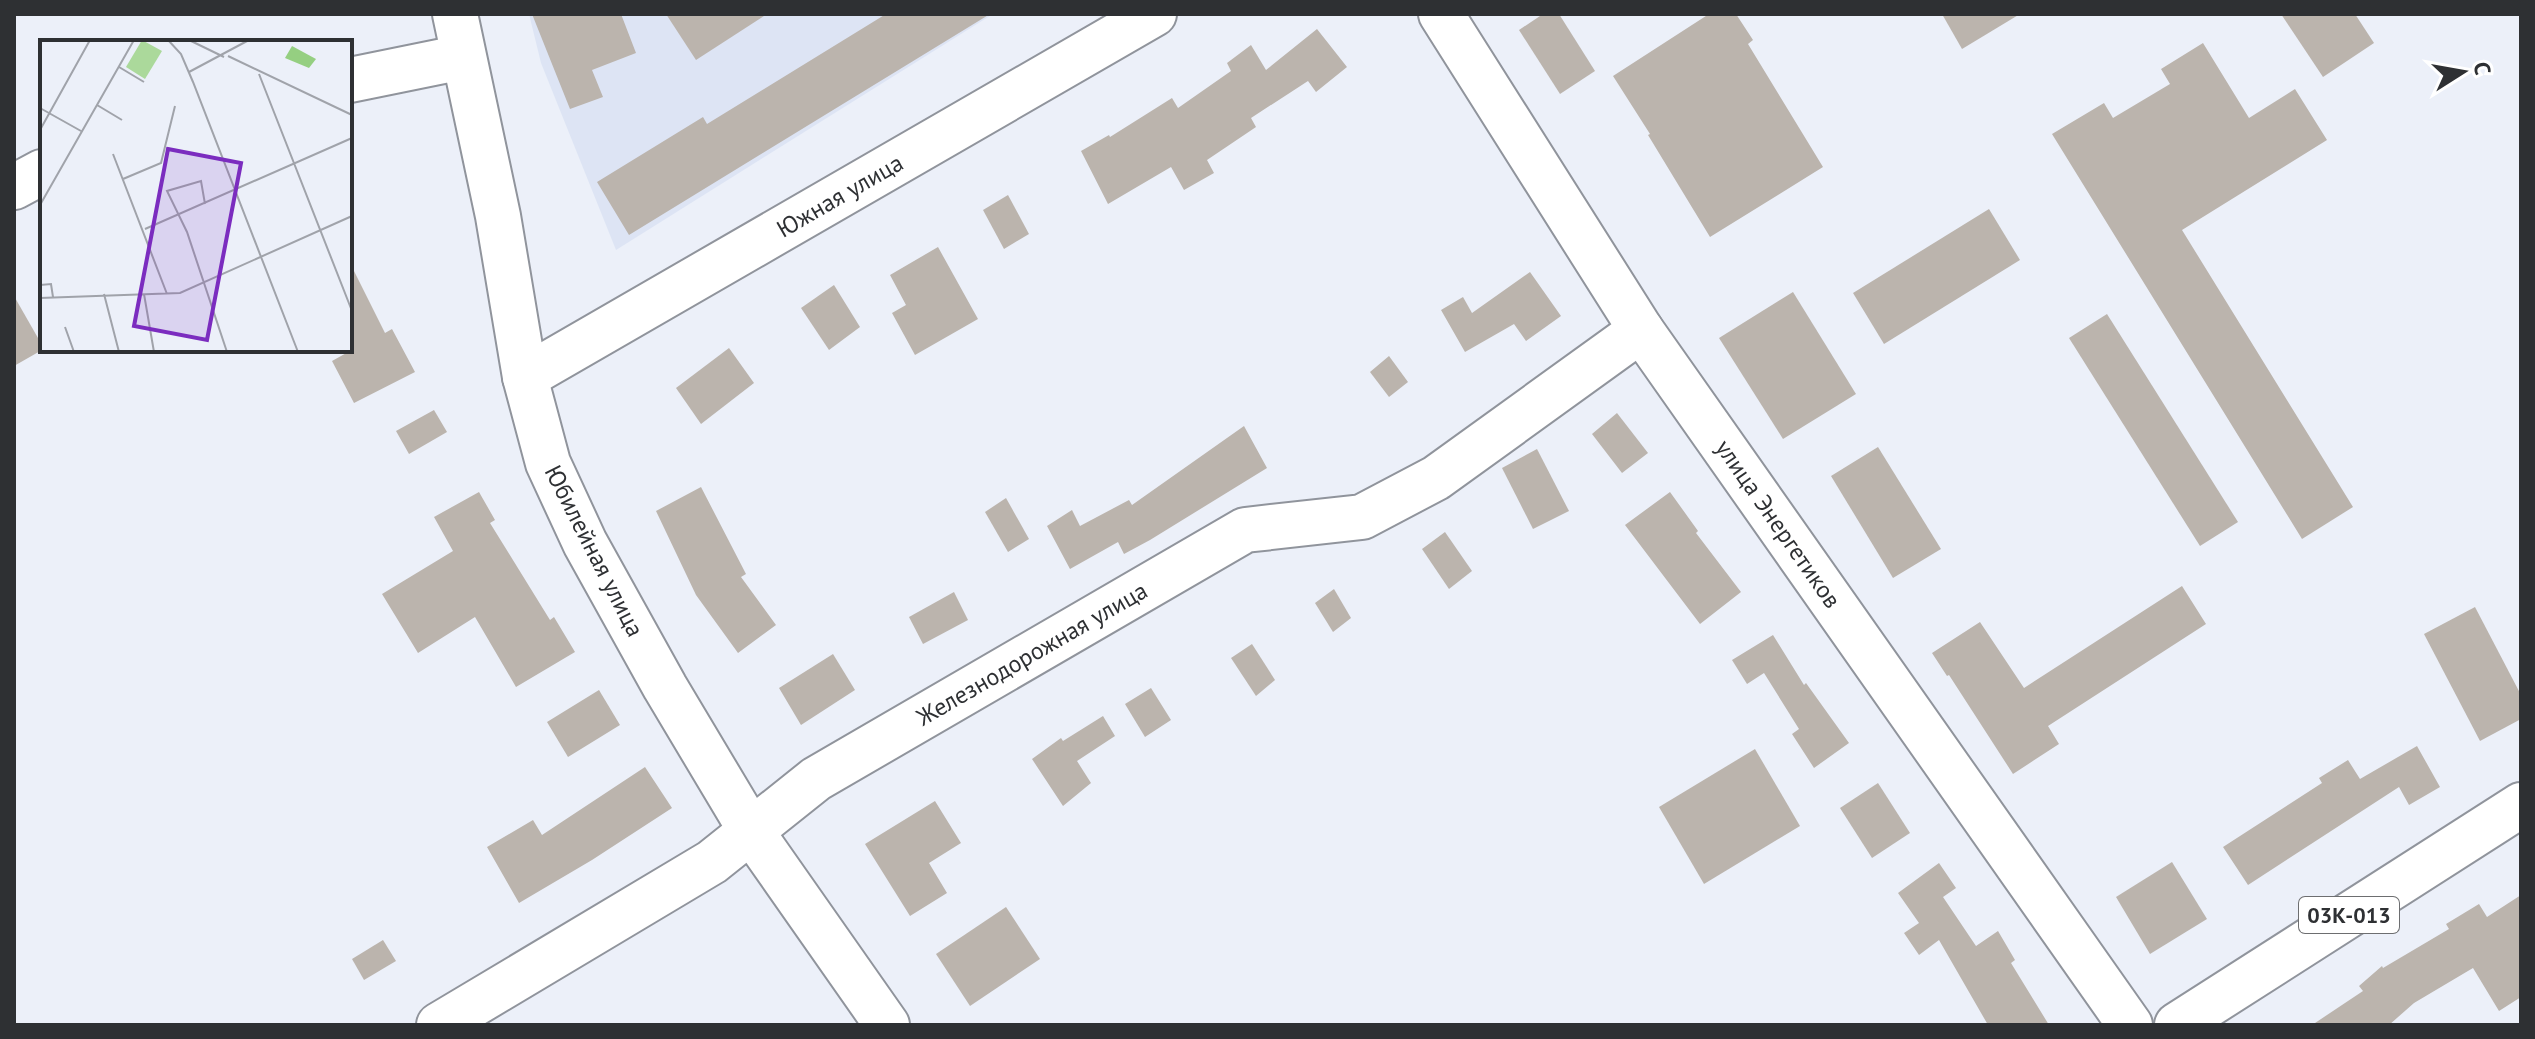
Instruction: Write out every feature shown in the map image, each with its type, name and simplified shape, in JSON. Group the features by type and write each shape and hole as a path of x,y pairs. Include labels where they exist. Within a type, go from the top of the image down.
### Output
{"street":[{"name":"Юбилейная улица","path":"455,14 498,216 525,377 548,463 585,543 665,687 751,831 887,1025"},
{"name":"Южная улица","path":"525,377 1154,14"},
{"name":"улица Энергетиков","path":"1441,14 1641,330 2130,1025"},
{"path":"352,80 463,57"},
{"path":"14,187 40,173"},
{"name":"Железнодорожная улица","path":"439,1025 712,862 816,779 1245,530 1362,517 1436,478 1641,330"},
{"name":"03К-013","path":"2177,1025 2521,805"}],"shaded area":[{"path":"529,14 993,14 616,250 541,63"}],"building":[{"path":"532,14 621,14 636,53 592,70 603,97 570,109"},
{"path":"666,14 767,14 696,60"},
{"path":"886,14 990,14 629,235 597,182 703,117 707,124"},
{"path":"1543,14 1559,14 1595,71 1560,94 1519,30"},
{"path":"1709,14 1736,14 1753,40 1748,44 1823,167 1710,237 1613,76"},
{"path":"1942,14 2020,14 1962,49"},
{"path":"2281,14 2355,14 2374,43 2323,77"},
{"path":"1317,29 1347,67 1316,92 1308,81 1251,118 1256,127 1207,160 1214,173 1184,190 1171,167 1108,204 1081,151 1110,137 1172,98 1178,108 1231,71 1227,63 1251,45 1266,70"},
{"path":"2203,43 2249,118 2295,89 2327,140 2182,230 2353,507 2302,539 2052,134 2104,103 2113,118 2170,84 2161,69"},
{"path":"1008,195 1029,234 1004,249 983,210"},
{"path":"1989,209 2020,260 1884,344 1853,293"},
{"path":"938,247 978,319 915,355 892,313 906,305 890,275"},
{"path":"352,267 385,333 392,329 415,372 354,403 332,361 352,352"},
{"path":"1530,272 1561,316 1526,341 1514,324 1465,352 1441,310 1463,297 1472,313"},
{"path":"834,285 860,327 829,350 801,308"},
{"path":"1793,292 1856,394 1783,439 1719,338"},
{"path":"14,296 40,342 40,351 14,366"},
{"path":"2107,314 2238,522 2200,546 2069,338"},
{"path":"729,348 754,383 701,424 676,388"},
{"path":"1389,356 1408,382 1389,397 1370,372"},
{"path":"434,410 447,432 409,454 396,431"},
{"path":"1617,413 1648,453 1622,473 1592,434"},
{"path":"1244,426 1267,468 1124,554 1118,542 1070,569 1047,526 1072,510 1080,526 1129,500 1132,505"},
{"path":"1878,447 1941,549 1893,578 1831,476"},
{"path":"1537,449 1569,511 1533,529 1502,468"},
{"path":"701,487 746,574 741,577 776,625 738,653 696,595 656,511"},
{"path":"479,492 495,520 490,523 550,620 554,617 575,652 516,687 475,617 418,653 382,594 453,551 434,517"},
{"path":"1670,492 1698,531 1696,533 1741,592 1700,624 1625,525"},
{"path":"1006,498 1029,539 1008,552 985,512"},
{"path":"1445,532 1472,571 1449,589 1422,549"},
{"path":"2182,586 2206,624 2048,726 2059,744 2013,774 1932,653 1980,622 2024,688"},
{"path":"1334,589 1351,618 1333,632 1315,603"},
{"path":"954,592 968,620 923,644 909,617"},
{"path":"2475,607 2521,695 2521,719 2480,741 2424,634"},
{"path":"1773,635 1804,685 1806,683 1849,743 1814,768 1792,734 1799,729 1764,673 1747,684 1732,660"},
{"path":"1252,644 1275,680 1256,696 1231,658"},
{"path":"833,654 855,690 801,725 779,688"},
{"path":"1151,688 1171,720 1145,737 1125,704"},
{"path":"599,690 620,725 568,757 547,722"},
{"path":"1103,716 1115,736 1077,761 1091,783 1063,806 1032,759 1061,738 1063,741"},
{"path":"2417,746 2440,787 2409,805 2399,787 2248,885 2223,847 2322,783 2319,778 2348,760 2360,779"},
{"path":"1755,749 1800,826 1704,884 1659,807"},
{"path":"645,767 672,808 519,903 487,847 533,820 542,835"},
{"path":"1878,783 1910,833 1872,858 1840,808"},
{"path":"935,801 961,843 929,863 947,893 910,916 865,844"},
{"path":"2172,862 2207,919 2150,954 2116,897"},
{"path":"1939,863 1956,888 1943,897 1976,946 1998,931 2015,960 2011,963 2049,1025 1988,1025 1939,940 1919,955 1904,933 1919,923 1898,893"},
{"path":"2521,895 2521,997 2499,1011 2473,968 2414,1003 2389,1025 2312,1025 2363,991 2359,986 2382,966 2449,929 2446,924 2479,904 2487,917"},
{"path":"1006,907 1040,959 970,1006 936,954"},
{"path":"383,940 396,961 364,980 352,959"}]}
